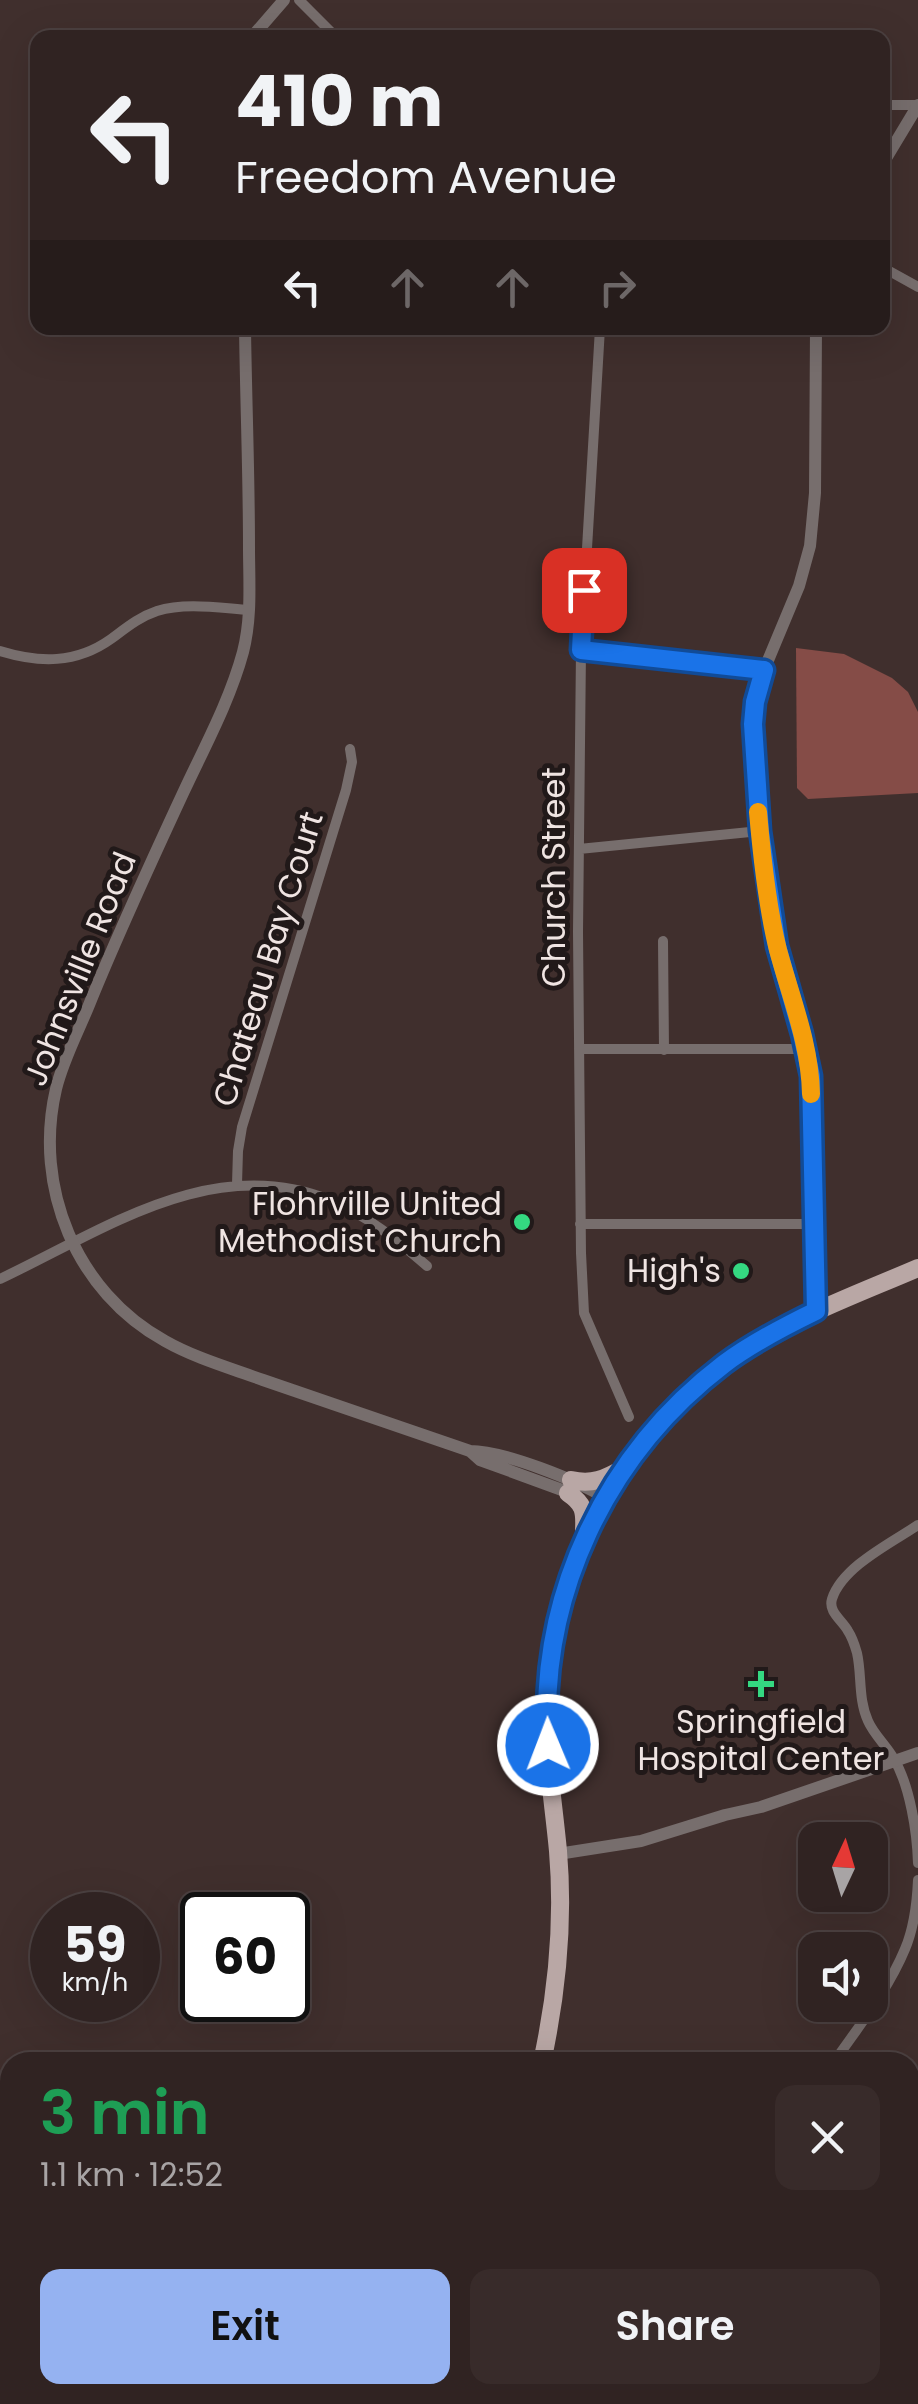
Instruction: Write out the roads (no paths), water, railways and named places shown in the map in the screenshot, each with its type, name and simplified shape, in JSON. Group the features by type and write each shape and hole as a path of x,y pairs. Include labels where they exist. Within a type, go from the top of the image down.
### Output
{"main road":[{"path":"544,2052 560,1936 547,1690 558,1618 583,1541 624,1468 698,1385 785,1326 918,1268"},
{"path":"583,1541 584,1507 569,1486 604,1480 624,1468"}],"street":[{"path":"258,30 284,0"},
{"path":"299,0 329,30"},
{"path":"890,105 918,105"},
{"path":"890,152 918,105"},
{"path":"890,271 918,287"},
{"name":"Johnsville Road","path":"245,335 249,610 242,654 103,970 56,1090 49,1143 59,1211 85,1266 118,1307 166,1342 470,1451 493,1454 606,1498"},
{"name":"Church Street","path":"600,335 581,650 580,1224 584,1313 629,1418"},
{"path":"816,335 815,493 810,546 764,670 753,724 760,831 777,946 811,1076 816,1311"},
{"path":"0,651 42,660 70,658 92,650 128,624 158,610 249,610"},
{"path":"581,650 764,670"},
{"name":"Chateau Bay Court","path":"237,1184 242,1126 346,790 352,762 350,748"},
{"path":"579,849 760,831"},
{"path":"663,941 664,1050"},
{"path":"579,1049 806,1049"},
{"path":"0,1279 163,1200 237,1184 297,1191 331,1200 365,1218 427,1266"},
{"path":"580,1224 814,1224"},
{"path":"918,1524 841,1581 830,1602 857,1654 859,1690 868,1722 895,1760 911,1811 918,1863"},
{"path":"558,1854 641,1841 796,1797 918,1753"},
{"path":"841,2052 888,1983 907,1946 918,1880"}],"place":[{"name":"Flohrville United Methodist Church","path":"522,1222"},
{"name":"High's","path":"741,1271"},
{"name":"Springfield Hospital Center","path":"761,1684"}]}
